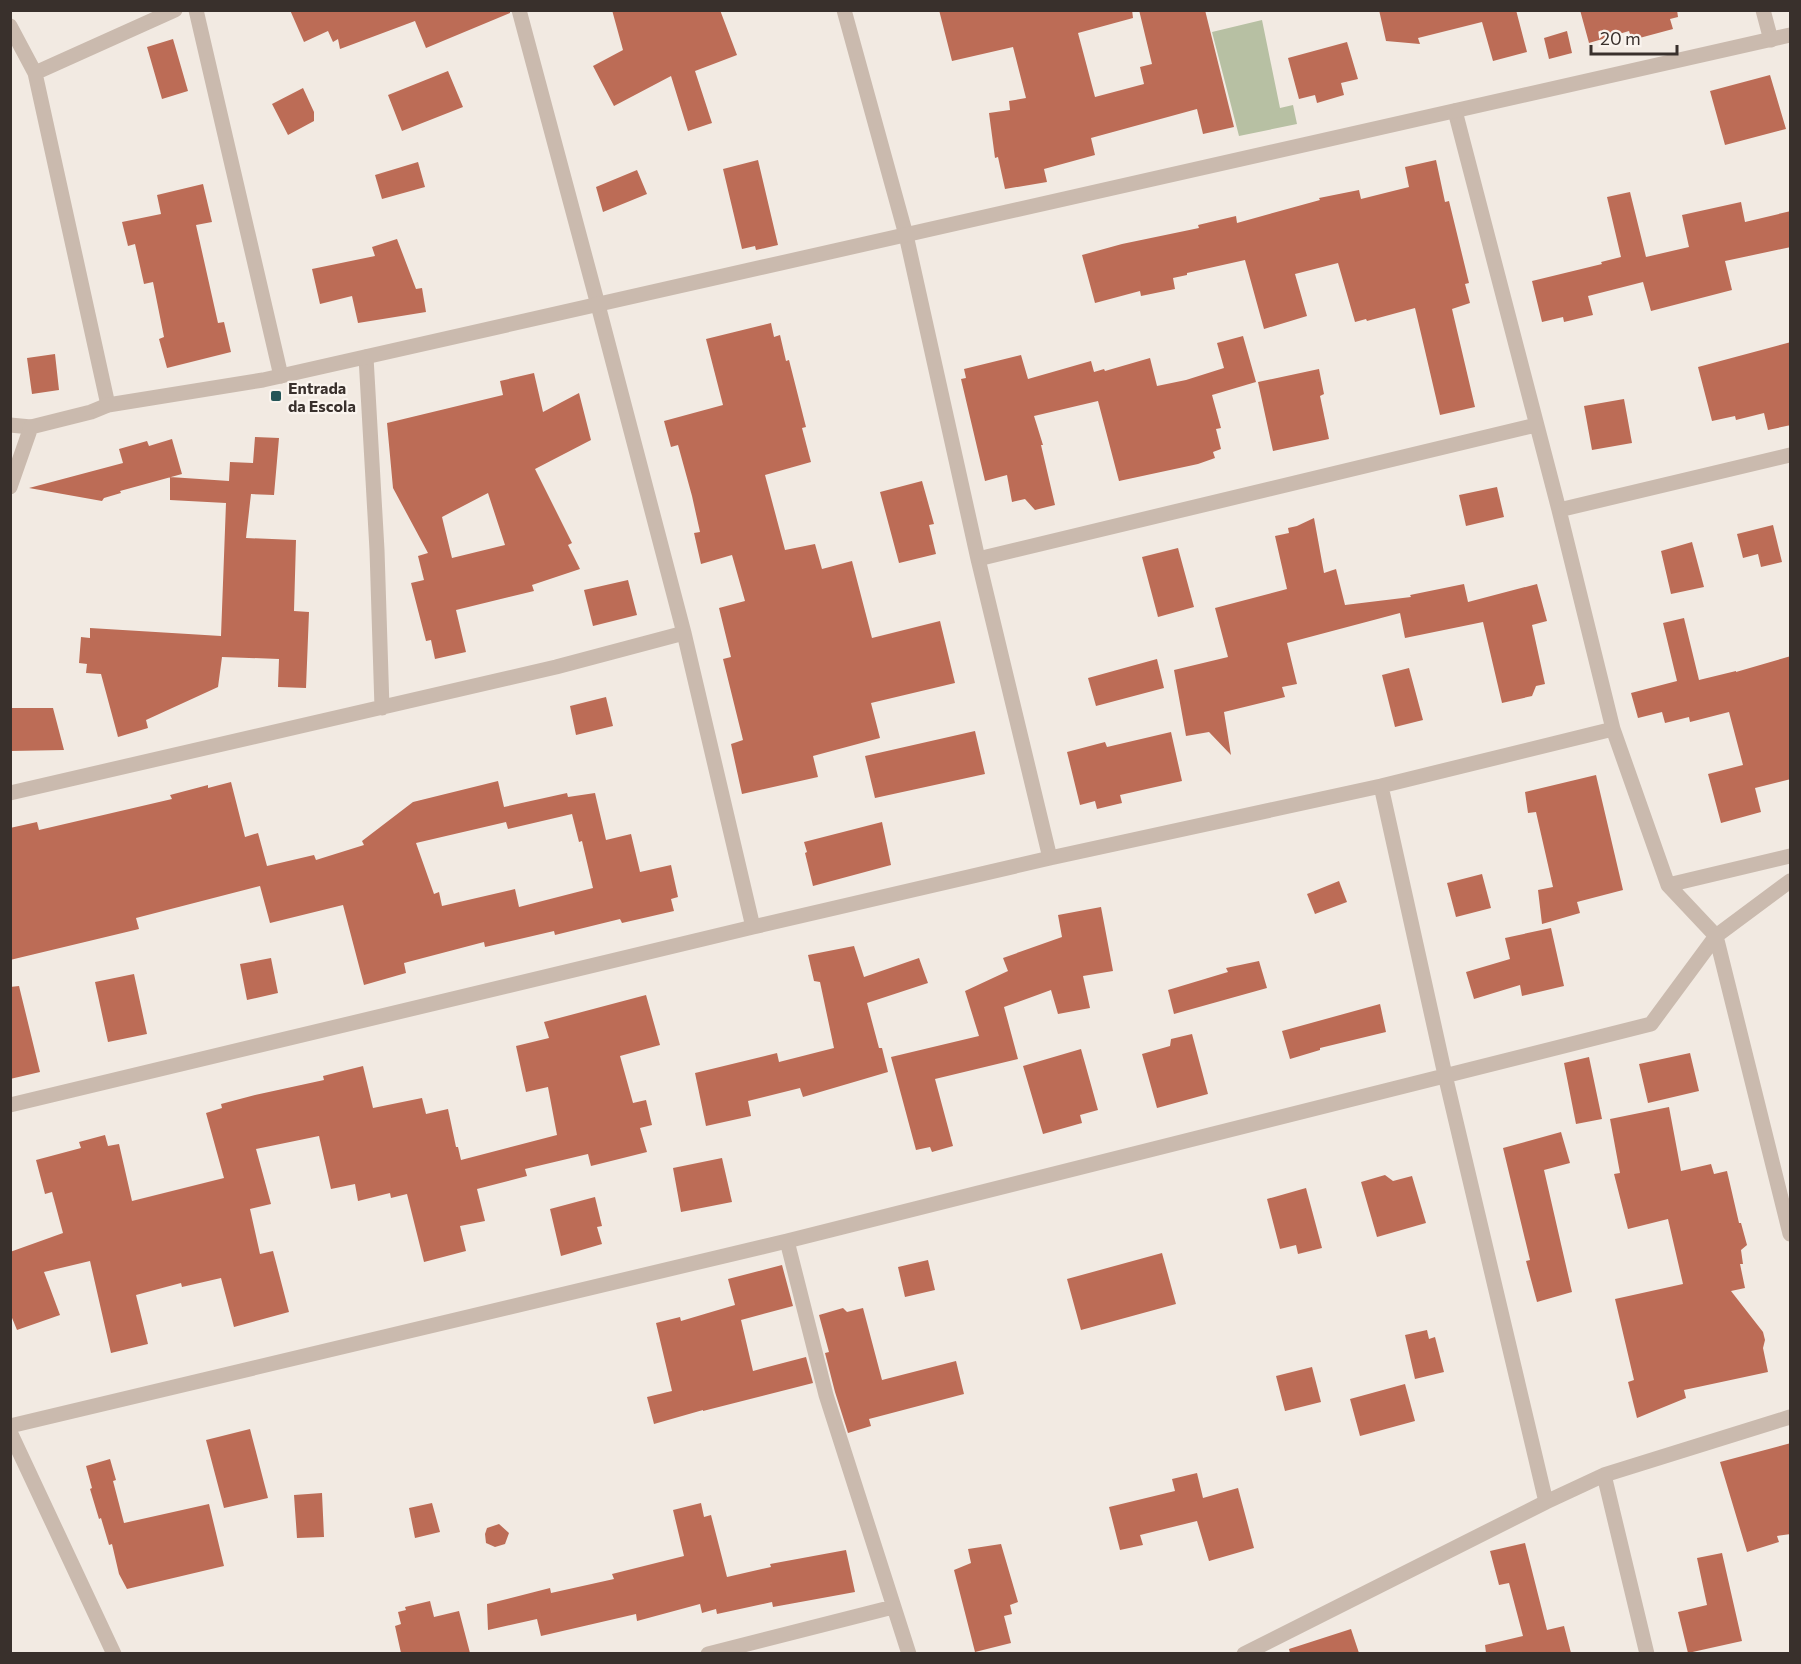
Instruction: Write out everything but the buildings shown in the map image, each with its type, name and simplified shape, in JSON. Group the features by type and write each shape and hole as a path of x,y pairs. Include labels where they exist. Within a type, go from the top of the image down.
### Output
{"street":[{"path":"35,73 175,10"},
{"path":"196,10 281,376"},
{"path":"519,10 684,633 753,927"},
{"path":"844,10 906,235 978,559 1050,858"},
{"path":"1763,10 1771,40"},
{"path":"10,26 35,73 108,405"},
{"path":"10,424 31,427 108,405 263,381 1791,35"},
{"path":"1455,111 1559,510 1613,729 1668,885 1716,936 1791,1234"},
{"path":"366,357 377,550 382,708"},
{"path":"978,559 1536,425"},
{"path":"10,487 31,427"},
{"path":"1559,510 1791,455"},
{"path":"10,793 556,667 684,633"},
{"path":"10,1104 753,927 1050,858 1382,786 1613,729"},
{"path":"1382,786 1445,1075 1546,1502"},
{"path":"1668,885 1791,856"},
{"path":"10,1426 787,1241 1651,1024 1716,936 1791,880"},
{"path":"787,1241 826,1395 909,1653"},
{"path":"1244,1653 1604,1475 1791,1416"},
{"path":"10,1432 114,1653"},
{"path":"1604,1475 1647,1653"},
{"path":"708,1653 893,1607"}],"green space":[{"path":"1262,20 1280,108 1293,105 1297,124 1239,136 1212,32"}],"place":[{"name":"Entrada da Escola","path":"276,396"}]}
